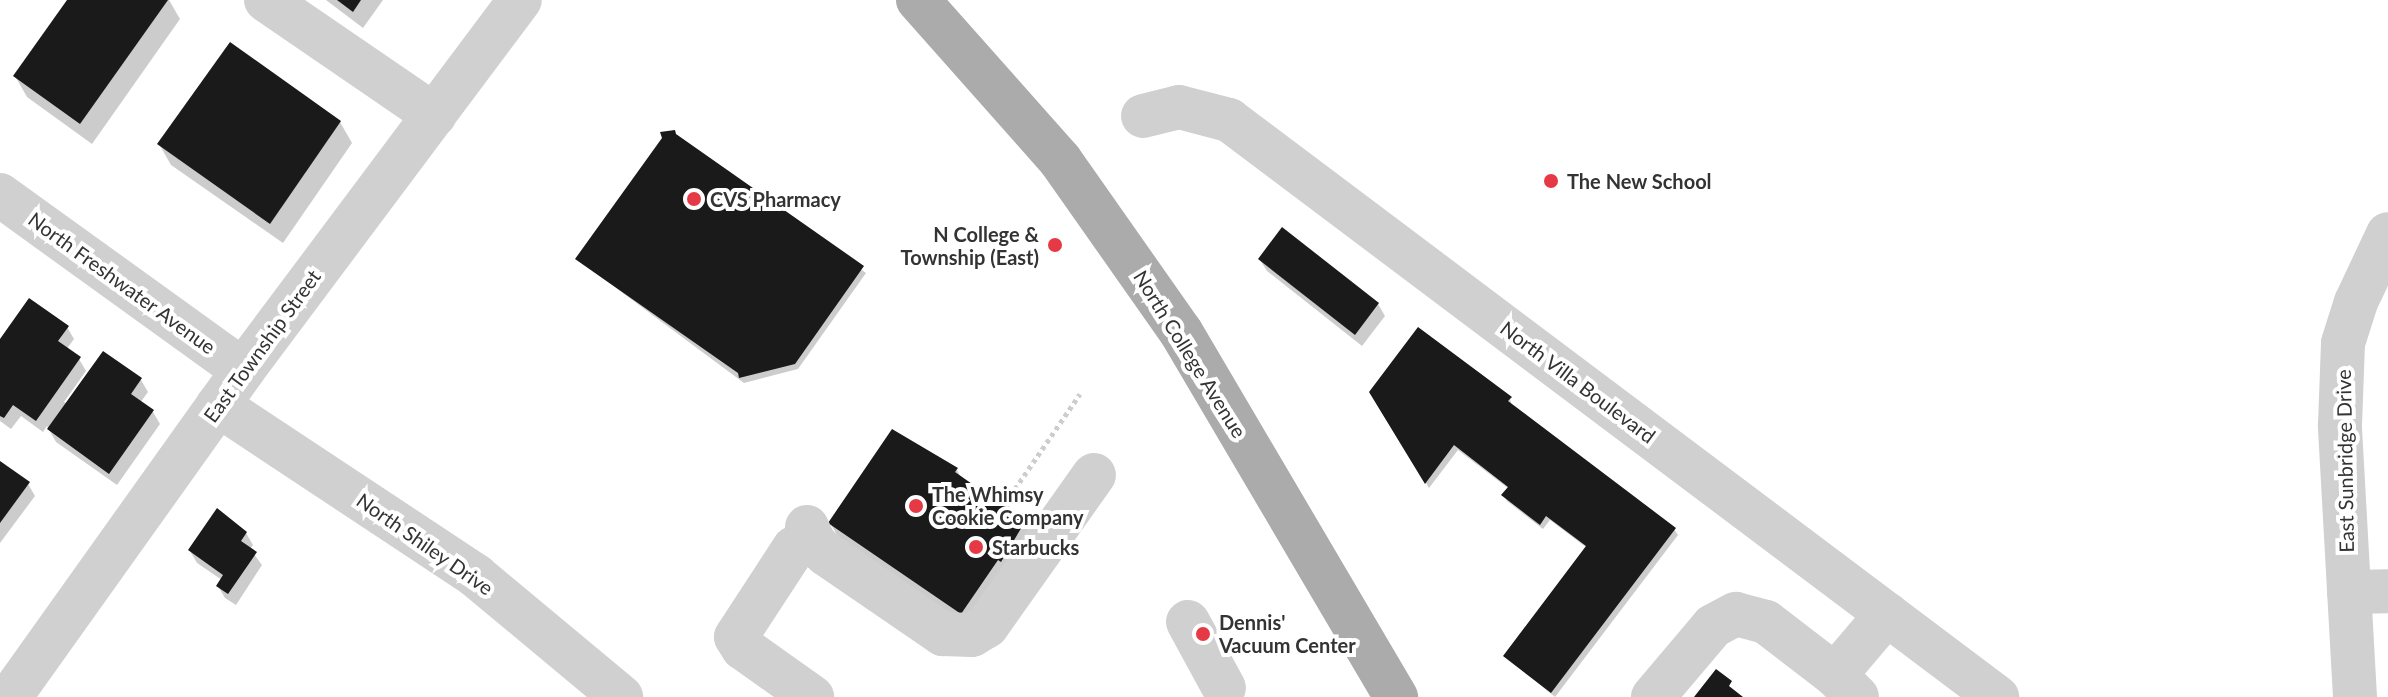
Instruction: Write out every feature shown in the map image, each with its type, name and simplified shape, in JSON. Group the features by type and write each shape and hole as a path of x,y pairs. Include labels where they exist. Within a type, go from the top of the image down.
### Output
{"main road":[{"name":"North College Avenue","path":"918,0 1060,160 1181,332 1396,697"}],"street":[{"path":"266,0 434,115"},
{"name":"East Township Street","path":"10,697 243,370 520,0"},
{"name":"North Villa Boulevard","path":"1143,116 1179,107 1229,120 1997,697"},
{"name":"North Freshwater Avenue","path":"0,195 243,370"},
{"name":"East Sunbridge Drive","path":"2355,697 2368,591 2340,425 2343,343 2356,302 2388,234"},
{"name":"North Shiley Drive","path":"218,405 476,576 621,697"},
{"path":"812,697 743,648 736,637 800,538 815,544 943,634 957,637 972,635 987,626 1094,475"},
{"path":"1653,697 1713,626 1736,614 1766,622 1835,677"},
{"path":"1835,677 1887,614"},
{"path":"1188,622 1220,694"},
{"path":"1687,697 1721,658 1741,645 1770,647 1835,677"}],"path":[{"path":"1006,502 1080,394"}],"building":[{"path":"67,0 168,0 80,124 13,76"},
{"path":"337,0 361,0 353,12"},
{"path":"230,42 341,121 270,224 157,144"},
{"name":"CVS Pharmacy","path":"675,130 676,134 864,266 795,364 739,378 738,373 575,259 662,138 660,132"},
{"path":"1282,227 1379,303 1355,335 1258,259"},
{"path":"29,298 69,326 58,341 81,357 36,421 13,405 4,418 0,416 0,339"},
{"path":"1418,327 1512,397 1508,401 1676,528 1551,693 1503,656 1586,546 1546,516 1540,525 1501,495 1508,487 1454,445 1425,484 1369,392"},
{"path":"103,351 142,378 131,394 154,410 109,474 47,429"},
{"path":"892,429 958,468 955,472 985,493 988,489 1026,520 1001,562 998,560 961,614 828,523"},
{"path":"0,461 30,482 0,523"},
{"path":"217,508 247,532 241,541 257,552 228,594 216,586 223,575 188,550"},
{"path":"1716,669 1732,681 1729,686 1743,697 1694,697"}],"place":[{"name":"The New School","path":"1551,181"},
{"name":"CVS Pharmacy","path":"694,199"},
{"name":"N College & Township (East)","path":"1055,245"},
{"name":"The Whimsy Cookie Company","path":"916,506"},
{"name":"Starbucks","path":"976,547"},
{"name":"Dennis' Vacuum Center","path":"1203,634"}]}
